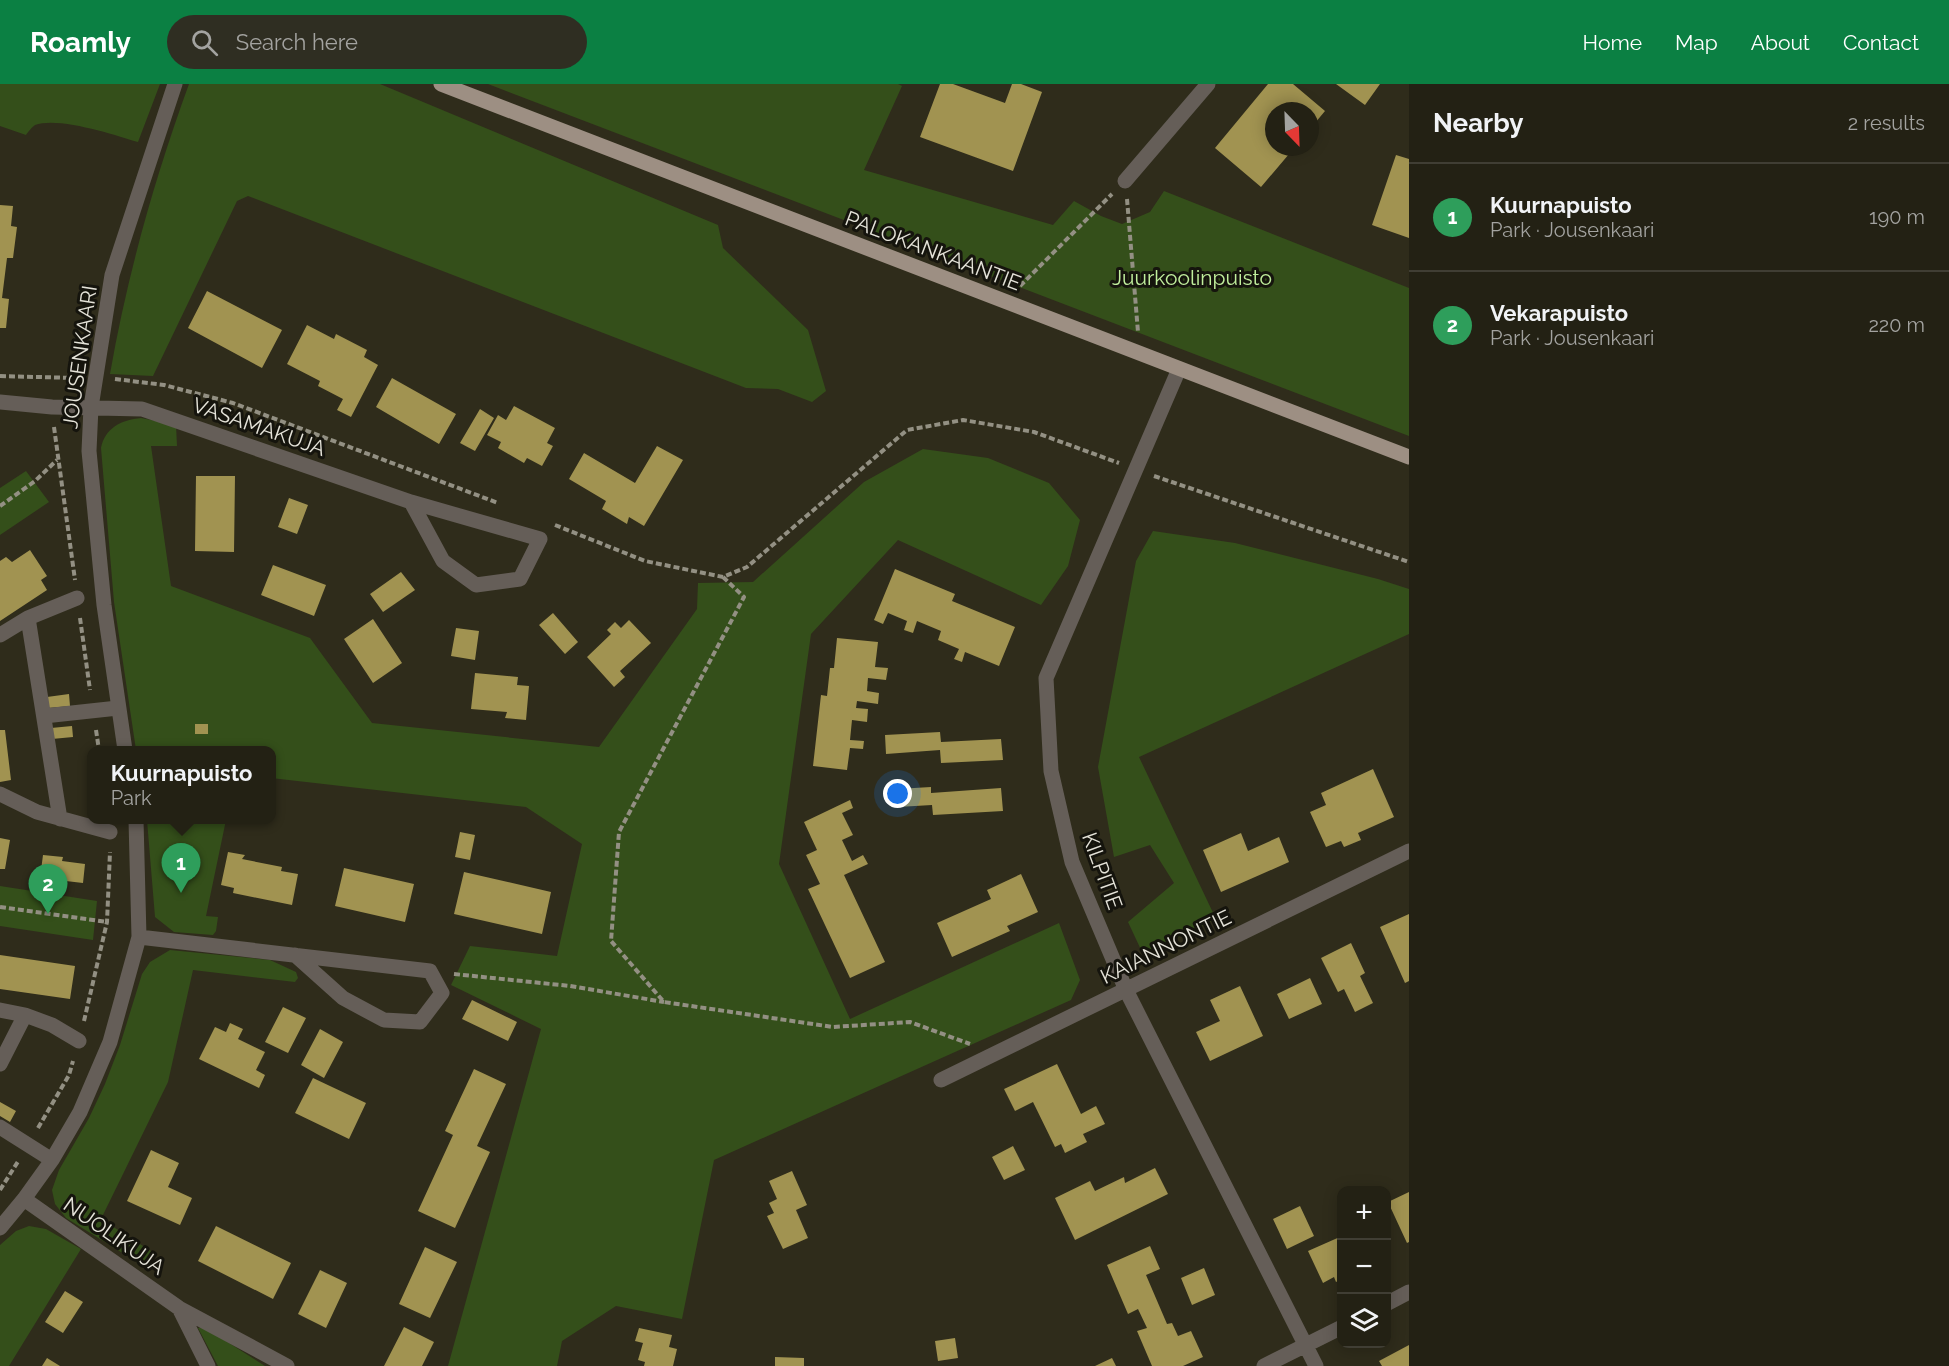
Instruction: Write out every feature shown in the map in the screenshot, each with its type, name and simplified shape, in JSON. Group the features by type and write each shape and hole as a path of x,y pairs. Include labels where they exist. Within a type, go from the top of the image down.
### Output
{"main road":[{"name":"PALOKANKAANTIE","path":"441,84 1409,457"}],"street":[{"name":"JOUSENKAARI","path":"124,746 104,604 88,451 90,407 112,275 175,84"},
{"path":"1125,181 1208,84"},
{"name":"KILPITIE","path":"1179,369 1046,678 1051,771 1072,862 1126,990 1316,1366"},
{"name":"VASAMAKUJA","path":"0,402 52,407 142,408 411,502 540,539 520,579 476,585 443,561 411,502"},
{"path":"0,635 28,618 77,598"},
{"path":"28,618 60,819"},
{"path":"44,716 118,708"},
{"path":"0,794 37,812 110,832"},
{"path":"0,1228 52,1160 80,1112 110,1042 139,937 136,824"},
{"name":"KAIANNONTIE","path":"941,1080 1409,850"},
{"path":"139,937 295,955 430,971 442,993 420,1022 384,1020 343,998 295,955"},
{"path":"0,1010 52,1025 79,1041"},
{"path":"0,1064 25,1016"},
{"path":"0,1127 52,1160"},
{"name":"NUOLIKUJA","path":"24,1199 179,1308 287,1366"},
{"path":"1391,1302 1409,1293"},
{"name":"NUOLIKUJA","path":"179,1308 208,1366"},
{"path":"1264,1366 1337,1329"}],"path":[{"path":"1005,302 1125,181"},
{"path":"1125,181 1140,354"},
{"path":"0,376 96,377 164,385 233,403 506,506"},
{"path":"52,378 57,460 98,746"},
{"path":"723,577 747,567 907,430 963,420 1034,432 1136,470 1409,562"},
{"path":"0,506 35,481 57,460"},
{"path":"550,523 645,561 723,577 744,597 619,832 611,941 664,1002"},
{"path":"0,1190 69,1076 107,922 110,832"},
{"path":"0,907 107,922"},
{"path":"430,971 570,986 832,1027 910,1022 995,1054"}],"green space":[{"path":"0,84 160,84 138,142 58,123 35,125 26,135 0,126"},
{"path":"189,84 380,84 718,225 723,248 808,330 826,391 812,402 778,389 746,388 248,196 237,201 153,376 110,374 143,227"},
{"name":"Juurkoolinpuisto","path":"488,84 898,84 902,86 864,170 1053,225 1074,201 1101,216 1122,224 1150,212 1164,191 1409,288 1409,436"},
{"path":"141,418 176,425 177,446 151,446 171,586 310,638 372,723 599,747 697,609 698,583 753,582 864,482 923,449 988,458 1049,483 1080,520 1068,566 1041,605 898,540 811,634 779,864 850,1019 1059,923 1080,980 1071,1000 714,1160 682,1319 616,1306 562,1341 557,1366 448,1366 541,1029 451,985 470,946 557,956 582,844 526,807 276,779 276,746 135,746 114,602 101,448 110,430 127,421"},
{"path":"26,471 49,502 0,535 0,488"},
{"path":"1153,531 1235,543 1409,589 1409,634 1139,757 1216,919 1143,954 1128,922 1174,883 1150,845 1114,857 1098,767 1136,561"},
{"path":"147,824 225,824 206,916 218,917 216,931 213,935 174,932 155,917"},
{"path":"0,886 97,901 93,940 0,926"},
{"path":"170,950 270,960 296,972 298,978 295,982 193,970 168,1082 101,1219 154,1253 148,1262 142,1265 66,1218 55,1204 52,1190 59,1170 89,1118 105,1084 142,974 150,962"},
{"path":"29,1226 46,1229 81,1249 9,1366 0,1366 0,1245 16,1231"},
{"path":"204,1327 265,1366 218,1366 198,1328"}],"building":[{"path":"940,84 953,84 1005,103 1012,84 1021,84 1042,92 1013,171 920,137"},
{"path":"1268,84 1293,84 1314,102 1265,102 1265,156 1287,156 1261,187 1215,148"},
{"path":"1336,84 1380,84 1365,105"},
{"path":"1319,106 1325,111 1319,118"},
{"path":"1396,155 1409,159 1409,238 1372,225"},
{"path":"0,205 13,206 11,226 17,227 13,258 7,258 2,298 9,299 6,328 0,328"},
{"path":"207,291 282,330 262,368 188,328"},
{"path":"307,325 334,339 336,334 367,350 364,357 378,365 351,417 337,410 343,399 318,386 320,381 287,364"},
{"path":"392,378 456,414 439,444 376,407"},
{"path":"514,406 555,428 547,443 553,446 542,466 527,458 524,463 498,448 501,442 487,435 498,415 506,420"},
{"path":"480,409 494,418 475,451 460,443"},
{"path":"657,446 683,460 644,526 629,517 627,524 602,509 606,501 569,479 584,453 635,483"},
{"path":"196,476 235,476 234,552 195,551"},
{"path":"289,498 308,505 297,534 278,527"},
{"path":"30,550 47,576 41,580 47,590 0,621 0,561 6,557 12,562"},
{"path":"273,565 326,585 314,616 261,595"},
{"path":"895,569 955,594 952,601 1015,627 999,666 965,652 962,662 954,659 959,649 938,640 941,631 917,621 913,633 904,630 907,621 888,613 883,624 874,620"},
{"path":"401,572 415,590 383,612 370,594"},
{"path":"553,613 578,642 565,654 539,625"},
{"path":"373,619 402,663 373,683 344,639"},
{"path":"629,620 651,643 620,671 625,677 614,687 587,657 611,634 607,630 615,622 621,628"},
{"path":"456,628 479,631 475,660 451,656"},
{"path":"837,638 878,642 875,667 888,668 886,680 868,678 867,691 879,693 878,704 857,701 856,708 868,709 867,722 852,720 850,740 864,741 863,749 850,748 847,770 813,766 821,695 827,696 830,668 834,668"},
{"path":"475,673 518,677 517,685 529,686 526,720 505,718 507,712 471,709"},
{"path":"69,694 70,706 48,708 47,697"},
{"path":"195,724 208,724 208,734 195,734"},
{"path":"72,726 73,737 52,739 51,728"},
{"path":"0,730 5,730 11,780 0,782"},
{"path":"940,732 941,742 1001,739 1003,760 941,763 940,750 886,754 885,735"},
{"path":"1373,769 1394,817 1358,833 1361,840 1344,847 1341,841 1326,847 1310,812 1326,805 1321,793"},
{"path":"931,787 931,793 1001,788 1003,811 933,815 932,805 898,807 897,789"},
{"path":"850,800 853,808 842,813 853,835 842,840 852,861 863,855 868,864 844,875 885,962 850,978 808,889 820,884 806,855 817,850 804,822"},
{"path":"460,832 475,835 470,860 455,857"},
{"path":"1241,833 1248,851 1279,837 1289,862 1221,892 1203,850"},
{"path":"0,838 10,840 5,869 0,869"},
{"path":"228,852 245,855 242,859 282,867 281,871 298,874 292,905 233,893 234,888 221,885"},
{"path":"43,855 63,857 62,861 85,864 83,883 40,878"},
{"path":"344,868 414,884 405,922 335,906"},
{"path":"464,872 551,892 542,934 454,914"},
{"path":"1021,874 1038,912 1007,926 1010,931 952,957 937,923 991,899 987,890"},
{"path":"1409,914 1409,981 1405,983 1380,927"},
{"path":"1351,943 1365,973 1360,976 1373,1003 1355,1012 1344,989 1338,992 1321,958"},
{"path":"0,955 75,966 70,999 0,989"},
{"path":"1310,978 1322,1004 1289,1019 1277,994"},
{"path":"1240,986 1263,1036 1210,1061 1196,1032 1220,1021 1210,1000"},
{"path":"472,1000 517,1022 508,1041 462,1019"},
{"path":"283,1007 306,1018 288,1053 265,1042"},
{"path":"230,1023 243,1029 238,1039 265,1052 256,1070 265,1075 259,1088 199,1059 215,1027 226,1032"},
{"path":"320,1029 343,1042 324,1078 301,1065"},
{"path":"1057,1064 1081,1114 1096,1106 1105,1124 1083,1134 1087,1142 1065,1153 1061,1144 1055,1147 1033,1102 1015,1111 1004,1089"},
{"path":"474,1069 506,1084 477,1146 490,1152 455,1228 418,1211 453,1135 445,1131"},
{"path":"313,1078 366,1103 349,1139 295,1113"},
{"path":"0,1102 16,1111 10,1122 0,1116"},
{"path":"1013,1146 1025,1170 1004,1180 992,1157"},
{"path":"151,1150 179,1163 168,1187 192,1198 180,1225 127,1201"},
{"path":"1155,1168 1168,1194 1075,1240 1055,1198 1090,1181 1095,1191 1124,1177 1125,1183"},
{"path":"792,1171 807,1205 796,1210 808,1238 783,1249 767,1216 774,1213 769,1203 777,1199 769,1181"},
{"path":"1409,1192 1409,1242 1407,1243 1391,1208 1391,1201"},
{"path":"1300,1206 1314,1236 1287,1249 1273,1219"},
{"path":"216,1226 291,1263 273,1299 198,1261"},
{"path":"1337,1238 1337,1282 1334,1277 1323,1283 1308,1251"},
{"path":"1150,1246 1160,1269 1146,1275 1167,1324 1172,1323 1178,1336 1191,1331 1203,1357 1183,1366 1152,1366 1137,1331 1147,1328 1138,1309 1128,1314 1107,1265"},
{"path":"425,1247 457,1262 430,1318 399,1304"},
{"path":"1204,1268 1215,1295 1192,1305 1181,1278"},
{"path":"320,1270 347,1283 326,1328 298,1314"},
{"path":"65,1291 83,1302 63,1333 45,1322"},
{"path":"404,1327 434,1342 422,1366 384,1366"},
{"path":"639,1328 672,1335 669,1347 677,1349 673,1366 644,1366 645,1362 638,1360 643,1343 635,1341"},
{"path":"955,1338 958,1358 938,1361 935,1341"},
{"path":"1409,1345 1409,1366 1382,1366 1379,1361"},
{"path":"775,1357 804,1358 804,1366 775,1366"},
{"path":"47,1358 60,1366 42,1366"},
{"path":"1112,1358 1116,1366 1095,1366"}],"place":[{"name":"Kuurnapuisto","path":"181,893"},
{"name":"Vekarapuisto","path":"48,914"}]}
